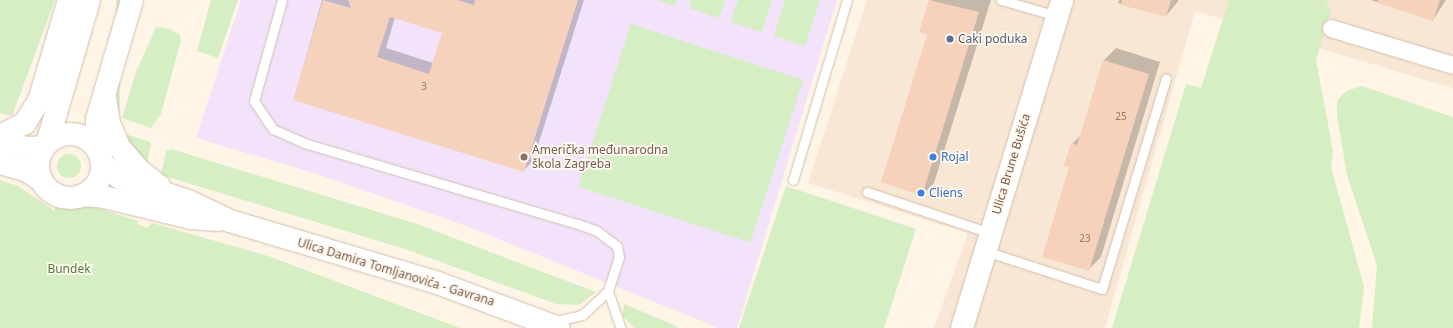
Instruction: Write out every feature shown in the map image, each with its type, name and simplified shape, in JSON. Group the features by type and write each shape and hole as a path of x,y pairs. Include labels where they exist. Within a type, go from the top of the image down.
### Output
{"street":[{"path":"0,136 26,123 40,101 69,0"},
{"path":"42,181 38,168 89,0"},
{"path":"0,163 28,171 60,196 83,195 99,180 99,156 95,129 132,0"},
{"name":"Ulica Brune Bušića","path":"962,328 1059,8"},
{"path":"1331,28 1453,65"},
{"path":"104,94 109,123 119,147 139,170 173,196"},
{"path":"0,141 27,148 45,145 63,135 73,134 82,136 99,156"},
{"name":"Ulica Damira Tomljanovića - Gavrana","path":"99,156 120,178 173,196 230,221 435,282 552,325"},
{"name":"Ulica Damira Tomljanovića - Gavrana","path":"83,195 104,197 191,218 230,221"}],"lane":[{"path":"282,0 254,101 273,129 304,143 598,231 616,246 619,257 608,291 582,315 552,325"},
{"path":"793,180 847,0"},
{"path":"1001,0 1059,8"},
{"path":"867,192 1102,289 1166,78"},
{"path":"608,291 621,328"}],"shaded area":[{"name":"Američka međunarodna škola Zagreba","path":"241,0 837,0 737,328 719,328 466,226 320,175 196,138"},
{"path":"867,0 1453,0 1453,88 1195,11 1105,328 934,328 968,233 808,183"}],"green space":[{"path":"0,0 55,0 12,116 0,113"},
{"path":"116,0 120,0 120,111 116,111"},
{"path":"211,0 238,0 218,58 197,51"},
{"path":"656,0 677,0 675,6"},
{"path":"691,0 725,0 719,18 689,8"},
{"path":"738,0 772,0 762,32 731,22"},
{"path":"785,0 820,0 805,46 774,36"},
{"path":"1229,0 1329,0 1326,7 1331,8 1316,60 1333,151 1331,167 1364,287 1359,328 1112,328 1186,84 1201,88"},
{"path":"631,24 803,80 750,243 578,187"},
{"path":"156,27 170,29 180,35 181,40 161,114 151,128 122,118 136,72"},
{"path":"1362,86 1453,117 1453,328 1372,328 1377,265 1347,175 1337,116 1337,101 1346,91"},
{"path":"125,134 151,142 147,166 136,159"},
{"path":"171,149 414,223 596,292 579,305 556,304 405,249 161,175 166,151"},
{"path":"69,154 77,158 81,166 77,174 69,178 61,174 57,166 61,158"},
{"name":"Bundek","path":"0,180 18,186 55,211 55,208 94,207 138,221 137,224 147,228 152,223 268,256 460,328 0,328"},
{"path":"786,186 916,229 884,328 739,328"},
{"path":"624,304 679,328 634,328 623,316"}],"building":[{"path":"323,0 351,8 348,0 457,0 474,5 475,0 578,0 524,172 293,100","holes":["390,17 442,33 429,74 377,57"]},
{"path":"929,0 979,12 922,196 881,182 927,35 919,32"},
{"path":"1122,0 1171,0 1166,17 1121,5"},
{"path":"1378,0 1440,0 1433,21 1378,3"},
{"path":"1103,60 1149,74 1089,271 1042,257 1069,167 1064,166 1071,143 1077,145"}],"place":[{"name":"Caki poduka","path":"950,39"},
{"name":"Američka međunarodna škola Zagreba","path":"524,157"},
{"name":"Rojal","path":"933,157"},
{"name":"Cliens","path":"921,193"}]}
